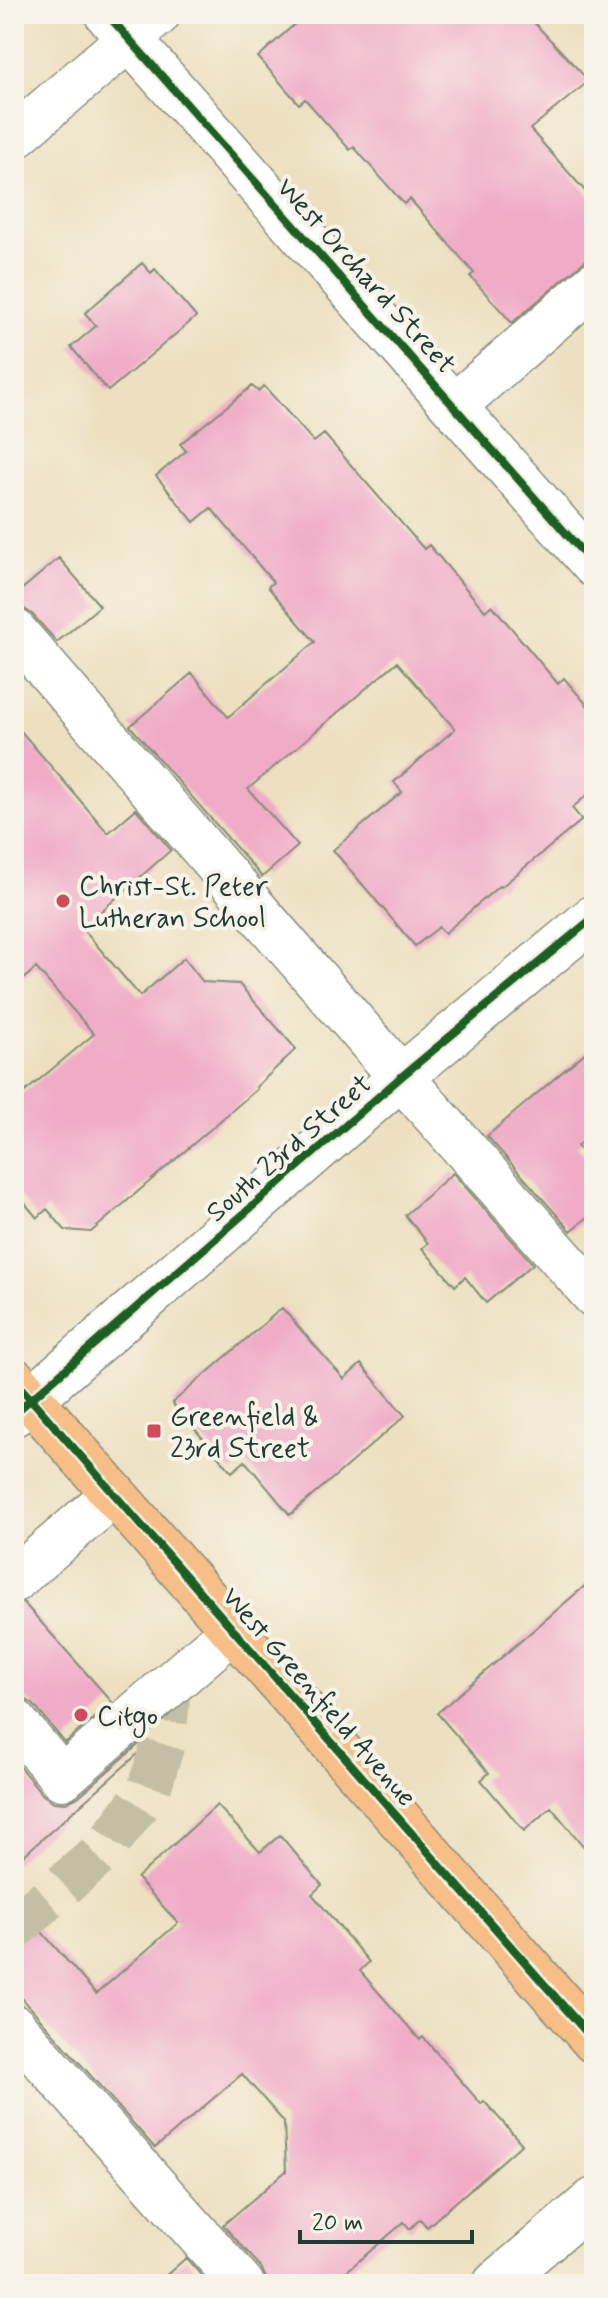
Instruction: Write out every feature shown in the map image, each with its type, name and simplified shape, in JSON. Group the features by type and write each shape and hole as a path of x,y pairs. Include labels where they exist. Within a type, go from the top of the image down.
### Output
{"main road":[{"name":"West Greenfield Avenue","path":"20,1398 114,1494 594,2041"}],"street":[{"path":"14,137 131,22"},
{"name":"West Orchard Street","path":"131,22 454,406 594,565"},
{"path":"454,406 594,284"},
{"path":"14,631 594,1295"},
{"name":"South 23rd Street","path":"20,1398 594,917"},
{"path":"14,1580 114,1494"},
{"path":"14,1721 62,1778 233,1630"},
{"path":"20,2045 242,2284"},
{"path":"495,2284 594,2200"}],"building":[{"path":"306,14 526,14 589,81 530,129 594,201 594,253 512,323 470,276 474,273 410,199 404,204 354,147 350,150 305,99 299,104 258,57"},
{"path":"142,263 151,273 155,269 196,317 108,391 71,347 96,326 85,313"},
{"path":"252,386 258,391 264,386 314,442 324,434 424,549 429,545 485,611 492,605 558,684 564,678 594,713 594,789 572,808 582,820 445,933 439,927 415,946 333,850 402,792 394,782 455,729 397,662 248,789 298,846 262,877 130,726 192,673 228,717 315,642 268,587 273,582 211,508 194,522 156,476 186,451 180,444"},
{"path":"59,558 100,606 57,642 32,614 14,607 14,596"},
{"path":"14,723 108,833 136,809 171,850 82,928 140,996 184,958 203,982 239,984 296,1049 257,1089 91,1232 65,1230 47,1209 37,1218 14,1190 14,1101 94,1034 36,968 14,987"},
{"path":"594,1045 594,1131 577,1146 594,1165 594,1212 571,1231 487,1136"},
{"path":"453,1173 533,1264 486,1303 465,1277 455,1286 422,1248 428,1243 405,1215"},
{"path":"282,1308 344,1379 361,1364 405,1416 290,1515 245,1461 232,1472 172,1403"},
{"path":"594,1578 594,1859 551,1807 524,1831 481,1780 489,1773 437,1713"},
{"name":"Citgo","path":"23,1602 112,1702 65,1743 33,1704 14,1697 14,1604"},
{"path":"145,1739 149,1744 14,1864 14,1760 43,1795 54,1802 66,1803 78,1797"},
{"path":"217,1805 260,1852 280,1835 322,1885 312,1894 369,1962 360,1971 420,2040 423,2037 481,2104 484,2101 522,2144 427,2227 420,2219 410,2229 404,2222 332,2284 266,2284 261,2267 223,2225 286,2171 284,2122 242,2074 155,2148 14,1989 14,1900 96,1994 178,1923 137,1878"},
{"path":"186,2258 209,2284 156,2284"}],"tunnel":[{"path":"14,1928 103,1851 149,1789 164,1741 169,1686"}],"cycle path":[{"path":"107,14 594,565"},
{"path":"14,1414 401,1077 594,917"},
{"path":"14,1380 594,2041"}],"place":[{"name":"Christ-St. Peter Lutheran School","path":"63,901"},
{"name":"Greenfield & 23rd Street","path":"154,1431"},
{"name":"Citgo","path":"81,1715"}]}
